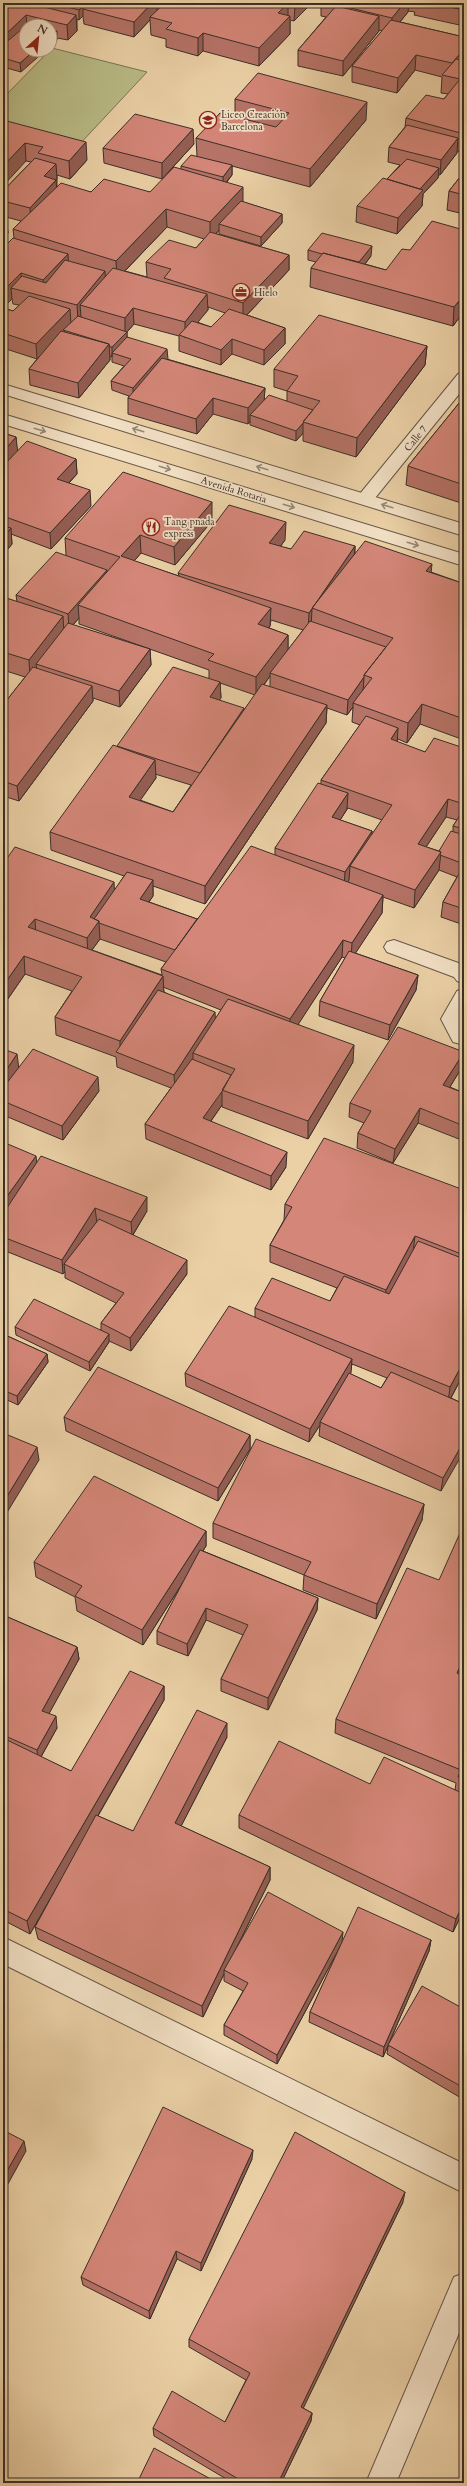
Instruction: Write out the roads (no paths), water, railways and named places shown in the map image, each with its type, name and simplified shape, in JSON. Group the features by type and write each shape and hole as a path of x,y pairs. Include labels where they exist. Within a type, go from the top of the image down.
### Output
{"street":[{"name":"Calle 7","path":"365,499 464,377"},
{"path":"3,389 464,530"},
{"name":"Avenida Rotaria","path":"3,419 464,560"},
{"path":"394,947 461,972 464,976"},
{"path":"464,996 451,1019 460,1036 464,1037"},
{"path":"3,1950 464,2179"},
{"path":"381,2483 464,2287"}],"place":[{"name":"Liceo Creación Barcelona","path":"208,120"},
{"name":"Hielo","path":"241,292"},
{"name":"Tang pnada express","path":"151,527"}]}
